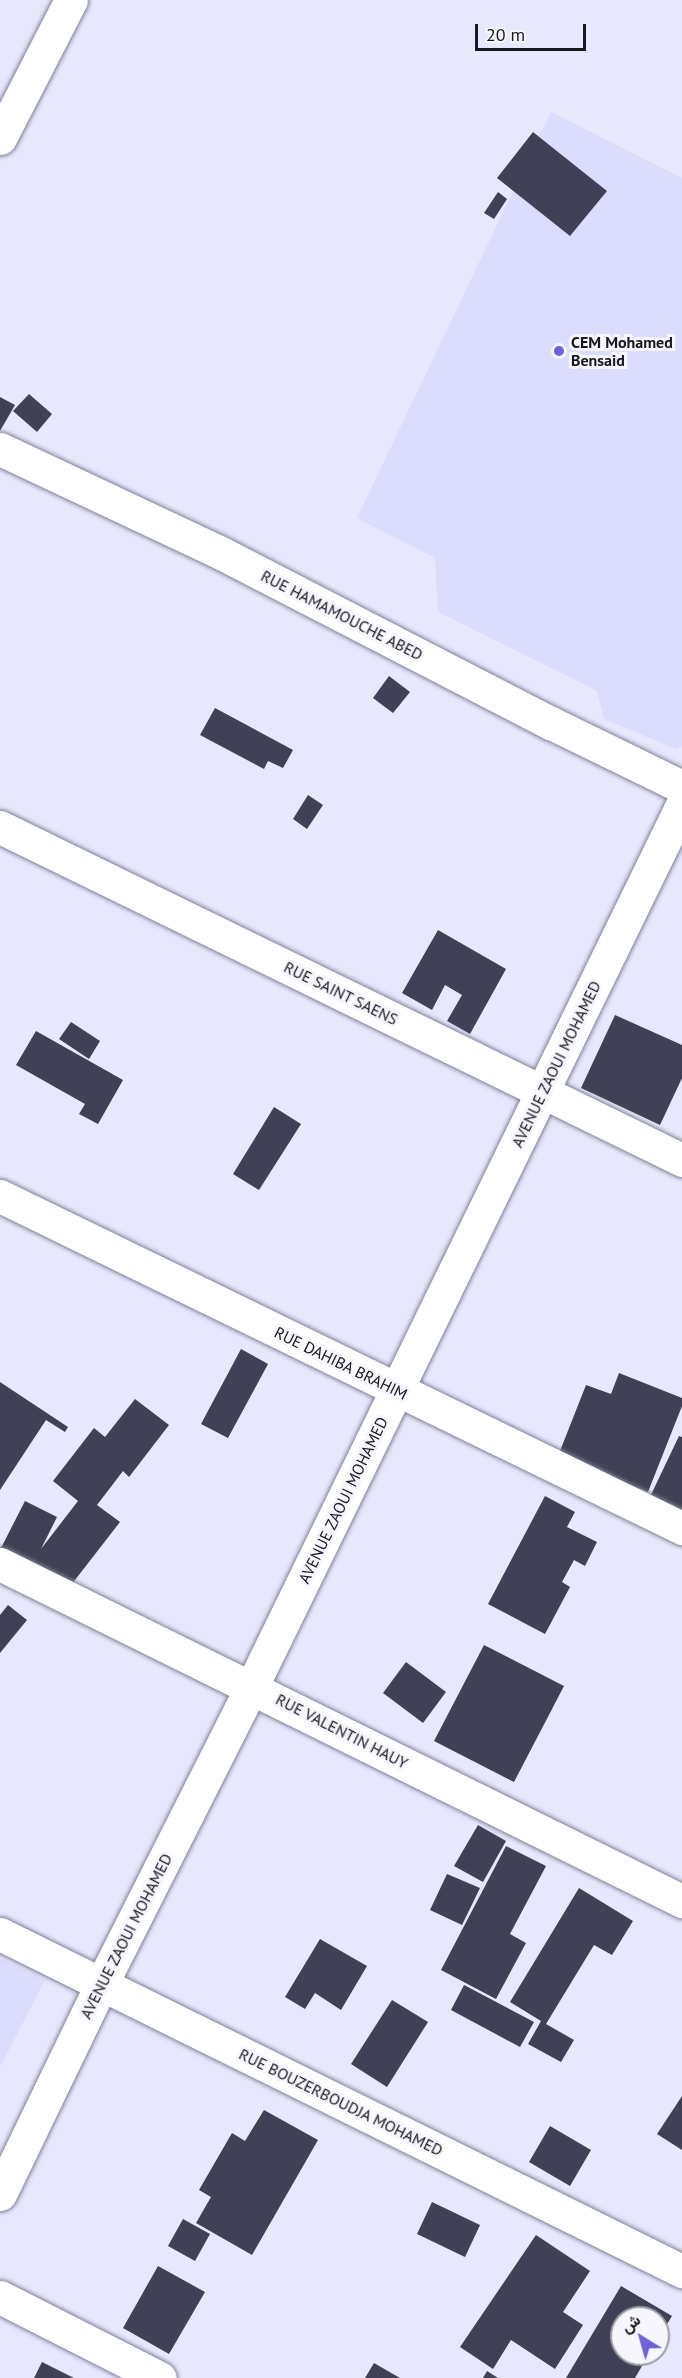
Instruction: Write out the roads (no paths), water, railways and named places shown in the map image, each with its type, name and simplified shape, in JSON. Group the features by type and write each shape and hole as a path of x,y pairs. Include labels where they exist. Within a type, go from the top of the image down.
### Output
{"street":[{"path":"0,138 71,0"},
{"name":"RUE HAMAMOUCHE ABED","path":"0,449 221,553 551,723 682,787"},
{"name":"AVENUE ZAOUI MOHAMED","path":"0,2194 102,1983 252,1686 682,806"},
{"name":"RUE SAINT SAENS","path":"0,827 682,1160"},
{"name":"RUE DAHIBA BRAHIM","path":"0,1196 682,1528"},
{"name":"RUE VALENTIN HAUY","path":"0,1564 252,1686 682,1901"},
{"name":"RUE BOUZERBOUDJA MOHAMED","path":"0,1934 682,2271"},
{"path":"0,2297 160,2378"}],"place":[{"name":"CEM Mohamed Bensaid","path":"559,351"}]}
